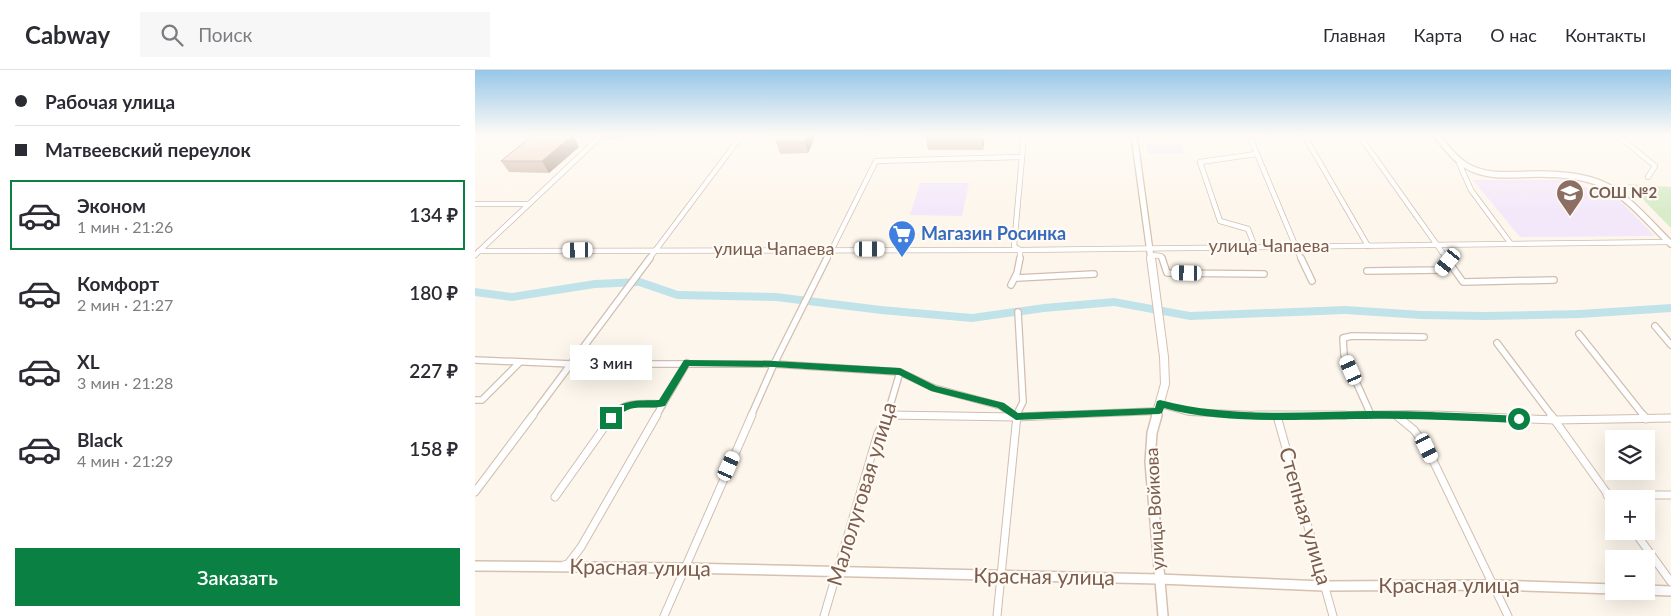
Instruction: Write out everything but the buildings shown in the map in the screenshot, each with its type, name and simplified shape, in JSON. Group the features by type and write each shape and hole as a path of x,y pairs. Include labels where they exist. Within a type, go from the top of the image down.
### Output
{"main road":[{"name":"улица Войкова","path":"1138,160 1152,255 1165,384 1152,433 1150,462 1163,616"},
{"path":"1457,160 1471,169 1493,174 1560,175 1595,182 1617,192 1670,243"},
{"name":"Красная улица","path":"475,566 683,568 1324,586 1493,585 1605,589"},
{"path":"1655,590 1671,590"}],"street":[{"path":"477,253 575,160"},
{"path":"475,492 723,160"},
{"path":"664,616 683,568 774,364 833,249 860,188 875,160"},
{"path":"1011,285 1017,278 1020,250 1014,246 1022,160"},
{"path":"1211,160 1200,162 1220,222 1248,229 1255,246"},
{"path":"1259,160 1312,281"},
{"path":"1319,160 1368,246"},
{"path":"1377,160 1463,282 1554,280"},
{"path":"1648,160 1655,166 1648,176"},
{"path":"1459,163 1471,190 1511,244"},
{"path":"475,204 528,204"},
{"name":"улица Чапаева","path":"477,253 657,249 1020,250 1150,247 1670,243"},
{"name":"улица Войкова","path":"1152,255 1161,256 1167,273 1264,274"},
{"path":"1367,271 1441,270 1448,262"},
{"path":"1017,278 1094,274"},
{"path":"997,616 1016,417 1023,402 1018,312"},
{"path":"1655,326 1671,345"},
{"path":"1579,334 1646,419"},
{"path":"1371,415 1344,355 1343,338 1352,336 1424,337"},
{"path":"1497,343 1555,420 1605,492"},
{"path":"475,360 572,364 774,364 900,372 934,388 1001,406 1016,417"},
{"path":"475,400 482,400 519,363"},
{"path":"559,567 568,564 581,547 661,404 687,363"},
{"name":"Малолуговая улица","path":"825,616 878,433 888,415 900,372"},
{"path":"555,497 617,410 627,404 661,404"},
{"path":"888,415 1016,417 1159,407 1189,412 1277,416 1397,416 1412,414 1555,420 1671,418"},
{"name":"Степная улица","path":"1277,416 1333,616"},
{"path":"1397,416 1414,430 1427,448 1508,616"},
{"path":"1655,495 1671,495"},
{"path":"1641,540 1671,582"}],"shaded area":[{"name":"СОШ №2","path":"1473,180 1564,180 1617,198 1655,236 1520,237"},
{"path":"920,183 969,183 962,216 910,215"}],"green space":[{"path":"1628,184 1671,187 1671,228"}],"waterway":[{"path":"475,292 512,297 595,284 640,282 677,295 776,297 881,310 972,318 1044,308 1114,302 1190,316 1345,310 1422,315 1485,316 1580,314 1671,308"}],"place":[{"name":"СОШ №2","path":"1570,217"},
{"name":"Магазин Росинка","path":"902,258"}],"route":[{"path":"611,418 617,410 627,404 661,404 687,363 774,364 900,372 934,388 1001,406 1016,417 1159,411 1160,404 1189,412 1277,416 1397,416 1412,414 1463,418 1519,419"}]}
